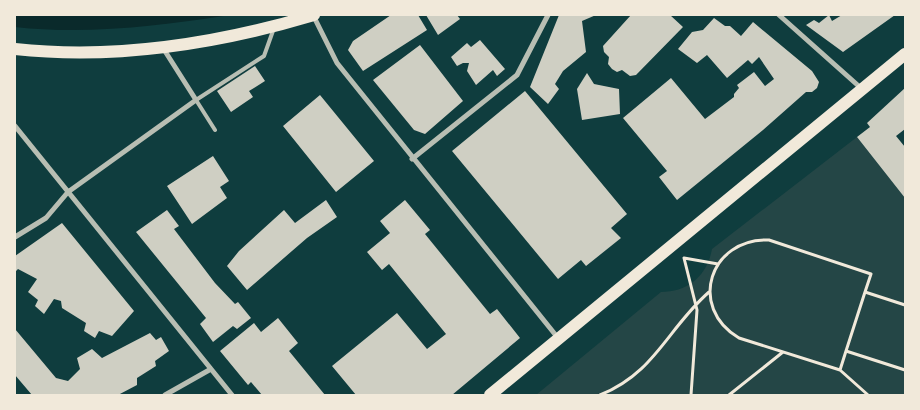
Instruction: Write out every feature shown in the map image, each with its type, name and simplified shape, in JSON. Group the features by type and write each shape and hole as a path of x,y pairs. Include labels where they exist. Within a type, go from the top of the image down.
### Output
{"main road":[{"path":"15,49 69,53 163,48 233,37 313,15"},
{"path":"490,395 905,54"}],"street":[{"path":"313,15 337,63 412,159 559,338"},
{"path":"412,159 517,75 548,15"},
{"path":"779,15 862,89"},
{"path":"15,237 46,218 68,192 196,100 163,48"},
{"path":"15,126 232,395"},
{"path":"165,395 211,369"}],"lane":[{"path":"215,130 196,100 264,56 275,27"}],"path":[{"path":"840,370 871,274 769,240 757,239 739,245 724,256 713,273 710,292 713,310 725,328 739,338 840,370 868,395"},
{"path":"691,395 697,303 684,258 718,264"},
{"path":"600,395 622,385 644,367 654,357 681,319 710,292"},
{"path":"865,292 905,304"},
{"path":"846,351 905,370"},
{"path":"729,395 783,352"}],"shaded area":[{"path":"15,15 230,15 149,26 69,30 15,27"},
{"path":"857,137 905,198 905,395 536,395 661,292 680,289 695,281 706,267 712,249"}],"building":[{"path":"391,15 418,15 427,30 363,71 348,50 353,41"},
{"path":"426,15 457,15 460,19 438,35"},
{"path":"559,15 596,15 582,21 586,52 563,71 555,84 559,89 548,104 530,87"},
{"path":"631,15 670,15 683,27 636,75 630,76 622,70 617,72 612,69 608,64 609,57 604,52 603,46"},
{"path":"829,15 832,21 842,15 895,15 843,52 806,25 814,20 819,23"},
{"path":"714,18 725,26 730,26 741,36 753,22 812,71 819,82 817,88 812,92 806,92 763,130 677,200 659,177 667,171 623,118 671,78 705,119 734,97 739,88 737,85 754,72 765,86 774,79 759,57 752,64 748,60 727,78 707,55 697,63 678,49 692,32 703,30"},
{"path":"480,40 505,69 497,76 493,70 476,85 467,71 469,63 457,66 451,57 467,43 471,47"},
{"path":"420,45 463,101 425,134 414,130 373,80"},
{"path":"255,66 265,81 249,91 253,97 231,112 217,91"},
{"path":"587,73 594,84 619,89 620,114 582,120 577,89"},
{"path":"905,88 905,129 896,136 905,147 905,198 857,137 870,127 867,123"},
{"path":"525,91 627,214 611,228 621,238 586,266 581,260 558,279 452,151"},
{"path":"320,95 374,161 336,192 283,126"},
{"path":"213,156 229,181 220,187 227,198 192,224 167,186"},
{"path":"326,200 337,217 307,238 247,290 227,266 239,251 284,210 295,223"},
{"path":"405,200 430,230 425,234 490,314 497,309 520,338 452,395 356,395 332,366 397,313 427,349 446,334 389,264 382,270 367,252 390,233 380,221"},
{"path":"167,210 179,226 174,229 215,283 235,304 238,302 251,318 237,329 233,326 213,342 200,324 206,318 136,232"},
{"path":"62,223 134,311 112,336 99,331 95,338 84,331 86,323 62,308 61,301 54,299 44,314 35,306 38,300 28,292 37,279 18,269 15,272 15,256"},
{"path":"278,318 298,343 289,351 325,395 262,395 251,382 248,385 220,351 254,323 261,332"},
{"path":"15,329 56,378 68,381 80,369 77,358 92,349 102,358 150,333 156,340 161,337 169,351 155,361 156,366 137,378 137,385 118,395 32,395 15,375"}]}
